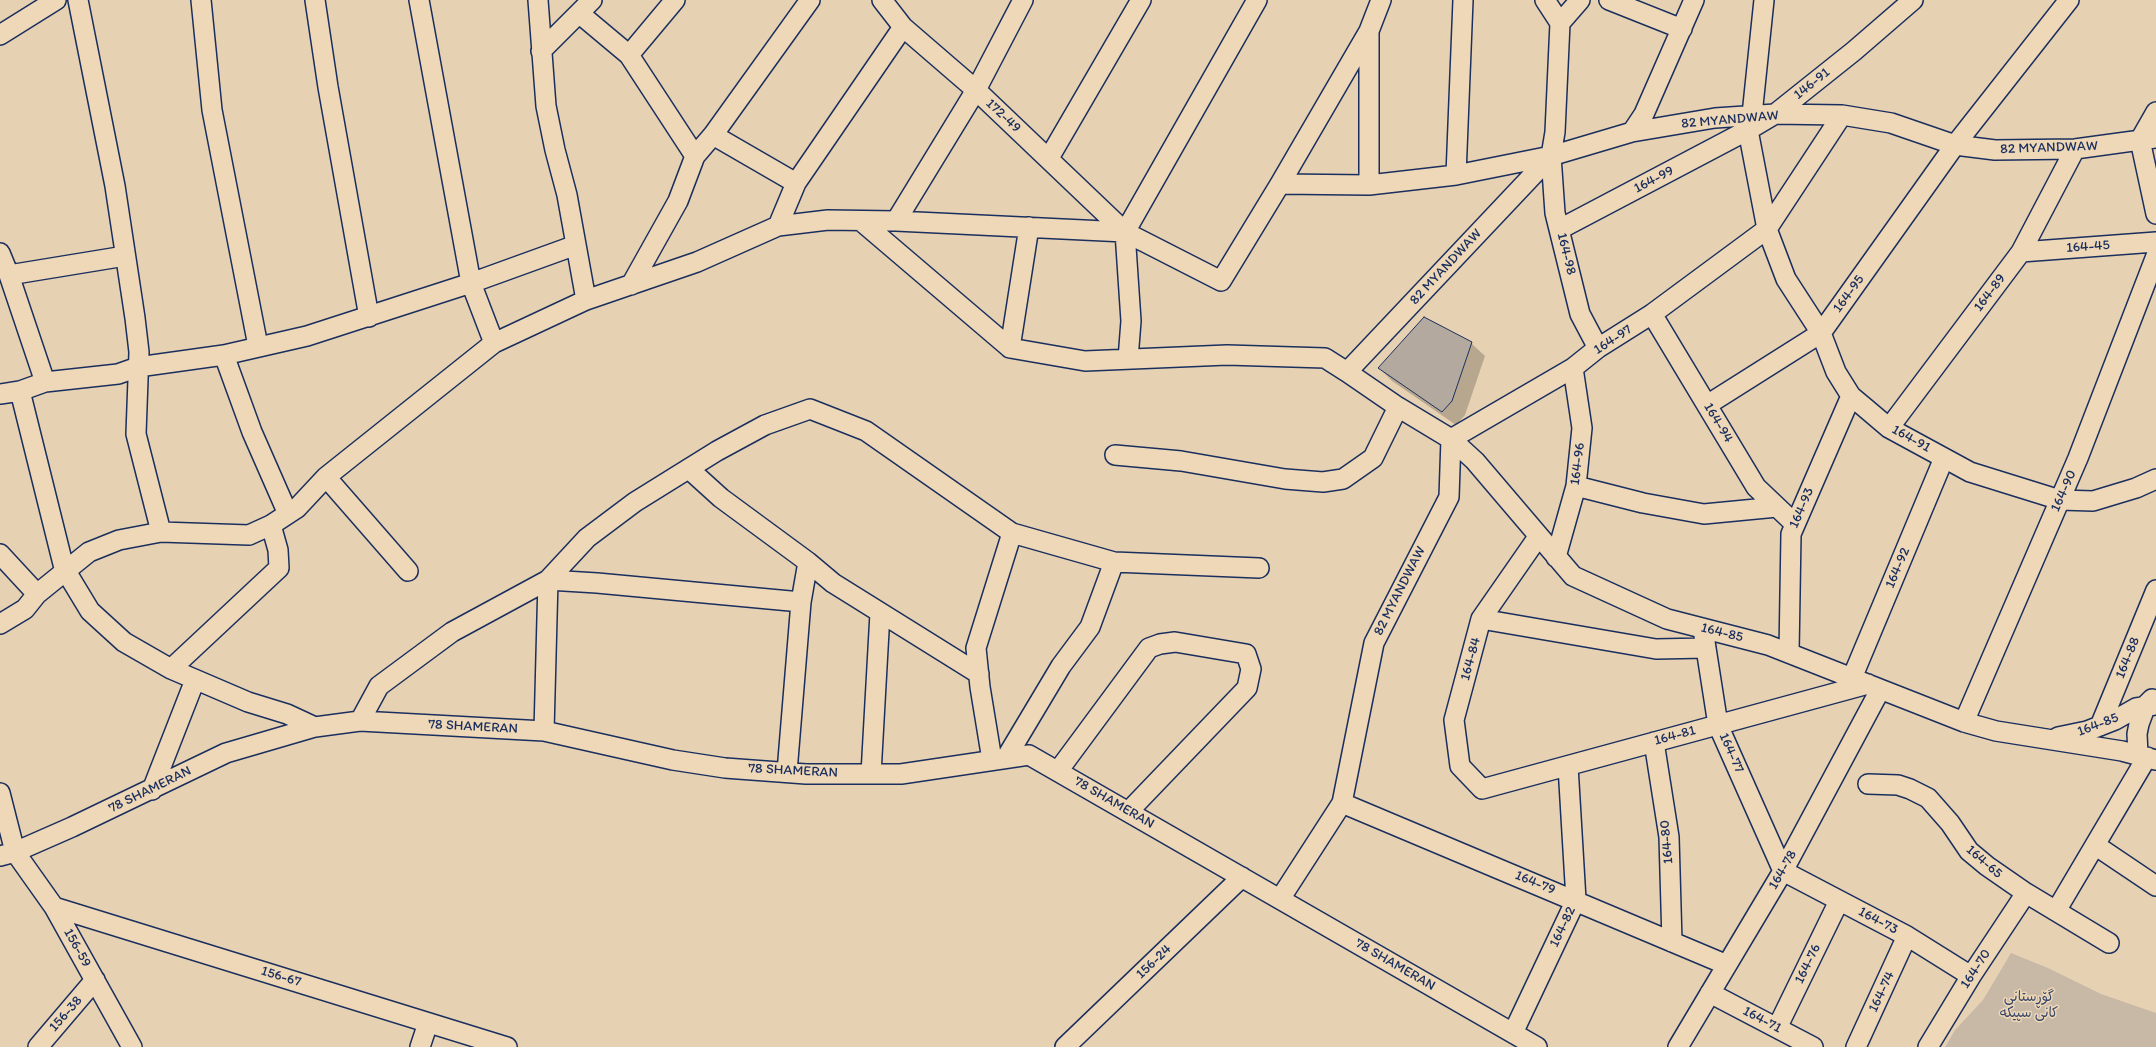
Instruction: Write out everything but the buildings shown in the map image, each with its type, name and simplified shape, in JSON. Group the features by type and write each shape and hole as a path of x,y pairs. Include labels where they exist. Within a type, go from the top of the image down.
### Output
{"street":[{"path":"0,34 56,0"},
{"path":"78,0 115,186 139,352 136,434 161,532"},
{"path":"201,0 212,110 258,346"},
{"path":"315,0 328,87 369,317"},
{"path":"419,0 471,283 494,343"},
{"path":"538,0 546,106 555,150 567,195 586,300"},
{"path":"541,52 580,14 592,0"},
{"path":"629,55 675,0"},
{"path":"631,285 678,201 695,156 713,135 810,0"},
{"name":"172-49","path":"882,0 903,27 976,90 1125,232"},
{"path":"896,221 976,90 1023,0"},
{"path":"1049,158 1141,0"},
{"path":"1128,359 1131,321 1125,232 1257,0"},
{"path":"0,624 25,609 37,594 67,572 89,552 119,540 161,532 249,534 271,525 297,508 326,477 494,343 586,300 697,262 778,226 828,220 896,221 1125,232 1221,282 1369,31 1381,0"},
{"path":"1456,175 1463,0"},
{"path":"1545,0 1560,23 1580,0"},
{"path":"1609,0 1682,29"},
{"path":"1632,132 1644,114 1694,0"},
{"path":"1764,0 1750,122 1766,229"},
{"name":"146-91","path":"1750,122 1775,114 1854,51 1913,0"},
{"name":"164-95","path":"1708,405 1821,333 1955,145 2069,0"},
{"path":"580,14 629,55 695,156"},
{"name":"164-98","path":"1560,23 1554,132 1551,156 1555,213 1580,314 1598,348"},
{"path":"778,226 796,183 903,27"},
{"path":"1369,31 1369,185"},
{"path":"2156,112 2148,139 2156,214"},
{"name":"82 MYANDWAW","path":"1775,114 1842,115 1891,124 1955,145 1995,150 2075,149 2148,139"},
{"name":"164-97","path":"1451,439 1573,368 1598,348 1652,314 1766,229 1842,115"},
{"name":"82 MYANDWAW","path":"1347,372 1551,156 1632,132 1715,118 1750,122"},
{"name":"164-99","path":"1560,229 1750,122"},
{"path":"713,135 796,183"},
{"name":"164-89","path":"1889,428 2021,252 2075,149"},
{"path":"1280,184 1369,185 1456,175 1551,156"},
{"path":"861,221 1010,348 1085,361 1227,355 1325,358 1398,407 1451,439"},
{"path":"1010,348 1029,227"},
{"name":"164-91","path":"1766,229 1786,279 1821,333 1836,372 1851,396 1889,428 1970,472 2060,500 2093,501 2136,488 2156,479"},
{"name":"164-45","path":"2021,252 2156,242"},
{"path":"0,394 20,390 45,382 118,374 138,367 224,355 307,336 471,283 576,245"},
{"path":"0,253 9,275 45,382"},
{"path":"9,275 125,256"},
{"name":"164-90","path":"1964,722 2078,458 2156,256"},
{"name":"164-94","path":"1652,314 1756,487 1795,524"},
{"path":"224,355 252,432 288,514"},
{"name":"164-96","path":"1556,557 1576,486 1582,428 1573,368"},
{"path":"20,390 64,568 90,611 124,642 170,670 248,702 287,714 315,727"},
{"name":"164-93","path":"1789,653 1791,534 1851,396"},
{"path":"1115,455 1188,462 1285,479 1323,482 1344,479 1373,458 1398,407"},
{"path":"360,721 379,686 452,632 548,580 588,538 635,502 716,451 765,425 810,409 866,431 1012,533 1114,562 1259,568"},
{"name":"82 MYANDWAW","path":"1280,899 1342,804 1374,643 1449,497 1451,439"},
{"name":"164-85","path":"1451,439 1475,461 1538,537 1573,576 1667,619 1768,645 1964,722 1996,731 2150,757"},
{"name":"164-92","path":"1867,684 1944,458"},
{"path":"689,469 721,498 808,562 833,584 979,674"},
{"path":"326,477 408,571"},
{"name":"164-93","path":"1576,486 1643,503 1704,514 1777,507"},
{"path":"170,670 279,568 278,550 271,525"},
{"path":"999,759 979,674 976,648 1012,533"},
{"name":"164-84","path":"1482,789 1460,766 1454,720 1481,619 1538,537"},
{"path":"0,554 37,594"},
{"path":"787,772 801,602 808,562"},
{"path":"999,759 1061,666 1090,627 1114,562"},
{"path":"548,580 597,582 801,602"},
{"path":"544,731 548,580"},
{"name":"164-88","path":"2100,726 2156,590"},
{"path":"871,774 880,613"},
{"path":"1481,619 1656,649 1706,648"},
{"name":"164-77","path":"1703,629 1718,725 1783,871"},
{"path":"1058,771 1149,648 1160,644 1175,642 1246,654 1251,669 1247,688 1128,812"},
{"path":"152,790 195,680"},
{"name":"164-81","path":"1482,789 1867,684"},
{"name":"164-78","path":"1678,1047 1783,871 1867,684"},
{"path":"2056,911 2150,757 2137,734 2153,702"},
{"name":"164-85","path":"2049,739 2087,731 2136,708 2153,702"},
{"name":"78 SHAMERAN","path":"8,854 152,790 226,753 315,727 360,721 544,731 673,760 725,768 806,774 901,774 1029,755 1537,1047"},
{"name":"164-80","path":"1654,742 1669,836 1672,942"},
{"name":"164-82","path":"1513,1033 1576,900 1568,766"},
{"name":"164-65","path":"1868,784 1898,785 1910,788 1928,798 1947,818 1969,851 1987,866 2026,893 2109,943"},
{"path":"0,793 8,854 0,870"},
{"name":"164-79","path":"1342,804 1576,900 1727,965"},
{"path":"2095,845 2156,886"},
{"name":"156-59","path":"8,854 54,907 132,1047"},
{"name":"164-73","path":"1783,871 1907,936 1971,976"},
{"name":"156-24","path":"1065,1047 1242,877"},
{"name":"164-70","path":"1928,1047 1971,976 2026,893"},
{"name":"164-76","path":"1777,1028 1839,901"},
{"name":"156-67","path":"54,907 507,1047"},
{"name":"164-74","path":"1856,1047 1907,936"},
{"name":"156-38","path":"38,1047 95,980"},
{"name":"164-71","path":"1710,993 1813,1047"},
{"path":"420,1047 428,1023"}],"green space":[{"name":"گۆڕستانی کانی سپیکە","path":"2011,953 2048,968 2101,994 2156,1013 2156,1047 1945,1047 1955,1030 1983,1000"}]}
